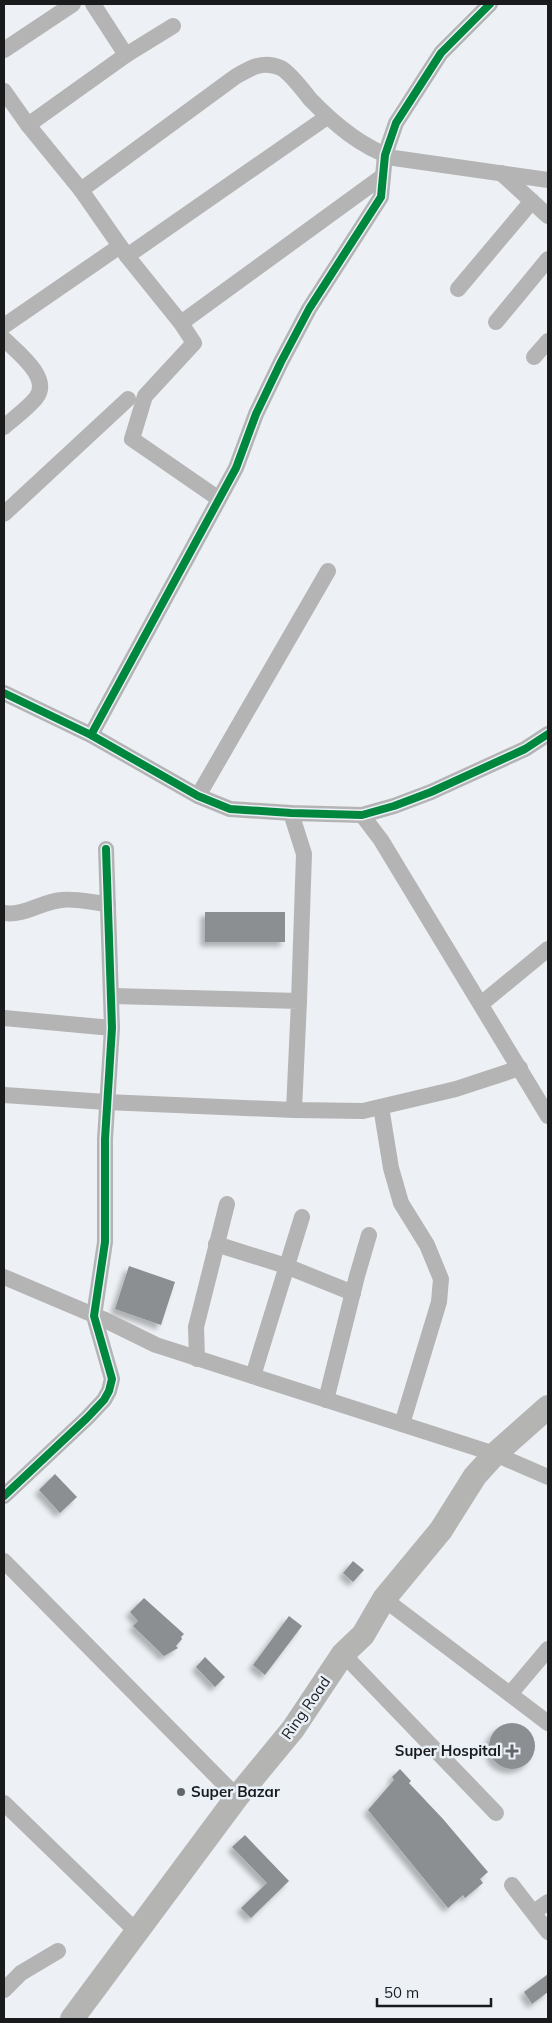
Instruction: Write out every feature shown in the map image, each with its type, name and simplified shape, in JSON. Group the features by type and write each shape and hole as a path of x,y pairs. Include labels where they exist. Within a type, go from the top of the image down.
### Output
{"main road":[{"name":"Ring Road","path":"72,2019 237,1797 293,1729 343,1654 363,1635 384,1599 441,1530 475,1476 495,1454 548,1406"}],"street":[{"path":"4,50 72,4"},
{"path":"93,4 126,56"},
{"path":"91,735 236,468 256,414 281,362 310,309 381,197 385,155 396,123 441,53 490,4"},
{"path":"28,125 126,56 173,26"},
{"path":"81,190 253,66 266,64 283,69 327,116 370,149 385,155 394,158 501,173 547,176"},
{"path":"4,91 28,125 81,190 123,251 194,342 145,396 132,439 219,500"},
{"path":"4,326 123,251 327,116"},
{"path":"501,173 548,216"},
{"path":"181,323 383,176"},
{"path":"458,289 532,201"},
{"path":"496,322 548,259"},
{"path":"4,339 40,378 41,389 36,398 4,427"},
{"path":"534,357 548,341"},
{"path":"4,514 128,399"},
{"path":"198,796 328,570"},
{"path":"4,693 91,735 198,796 230,809 362,815 432,792 525,749 548,734"},
{"path":"291,813 304,854 294,1110"},
{"path":"362,815 386,848 548,1116"},
{"path":"4,1496 104,1400 112,1379 94,1316 104,1242 106,1102 112,1028 106,849"},
{"path":"4,913 25,911 52,901 63,900 108,904"},
{"path":"481,1004 548,950"},
{"path":"112,996 299,1001"},
{"path":"4,1018 112,1028"},
{"path":"4,1095 106,1102 294,1110 363,1110 456,1089 520,1068"},
{"path":"381,1107 391,1168 401,1203 427,1245 441,1279 439,1302 402,1424"},
{"path":"197,1359 196,1327 227,1204"},
{"path":"254,1376 302,1217"},
{"path":"326,1400 369,1235"},
{"path":"216,1244 286,1266 353,1293"},
{"path":"4,1277 119,1326 156,1345 495,1454 548,1476"},
{"path":"4,1561 237,1797"},
{"path":"384,1599 548,1723"},
{"path":"510,1694 548,1649"},
{"path":"343,1654 496,1813"},
{"path":"7,1814 136,1931"},
{"path":"512,1885 548,1932"},
{"path":"534,1912 548,1902"},
{"path":"4,1990 21,1973 58,1951"}],"building":[{"path":"205,912 285,912 285,942 205,942"},
{"path":"129,1266 175,1282 161,1325 115,1309"},
{"path":"55,1474 77,1497 60,1513 39,1490"},
{"path":"353,1561 364,1570 353,1582 343,1573"},
{"path":"144,1598 184,1634 176,1646 178,1648 164,1656 133,1626 138,1621 130,1612"},
{"path":"289,1616 302,1626 265,1675 253,1665"},
{"path":"205,1657 225,1677 215,1687 196,1667"},
{"path":"517,1723 529,1729 534,1737 534,1755 529,1763 521,1768 507,1769 495,1763 490,1755 489,1741 495,1729 503,1724"},
{"path":"400,1769 411,1781 409,1783 443,1819 488,1872 480,1879 483,1883 465,1898 463,1895 448,1908 368,1810 394,1780 392,1777"},
{"path":"245,1835 289,1881 251,1918 241,1908 267,1883 232,1847"},
{"path":"548,1974 548,1992 532,2004 524,1992"}],"cycle path":[{"path":"91,735 236,468 256,414 309,309 381,197 385,155 396,123 441,53 490,4"},
{"path":"4,693 91,735 198,796 230,809 362,815 394,806 431,792 525,749 548,734"},
{"path":"4,1496 104,1400 112,1379 94,1316 105,1242 105,1139 112,1028 106,849"}],"place":[{"name":"Super Hospital","path":"512,1751"},
{"name":"Super Bazar","path":"181,1792"}]}
